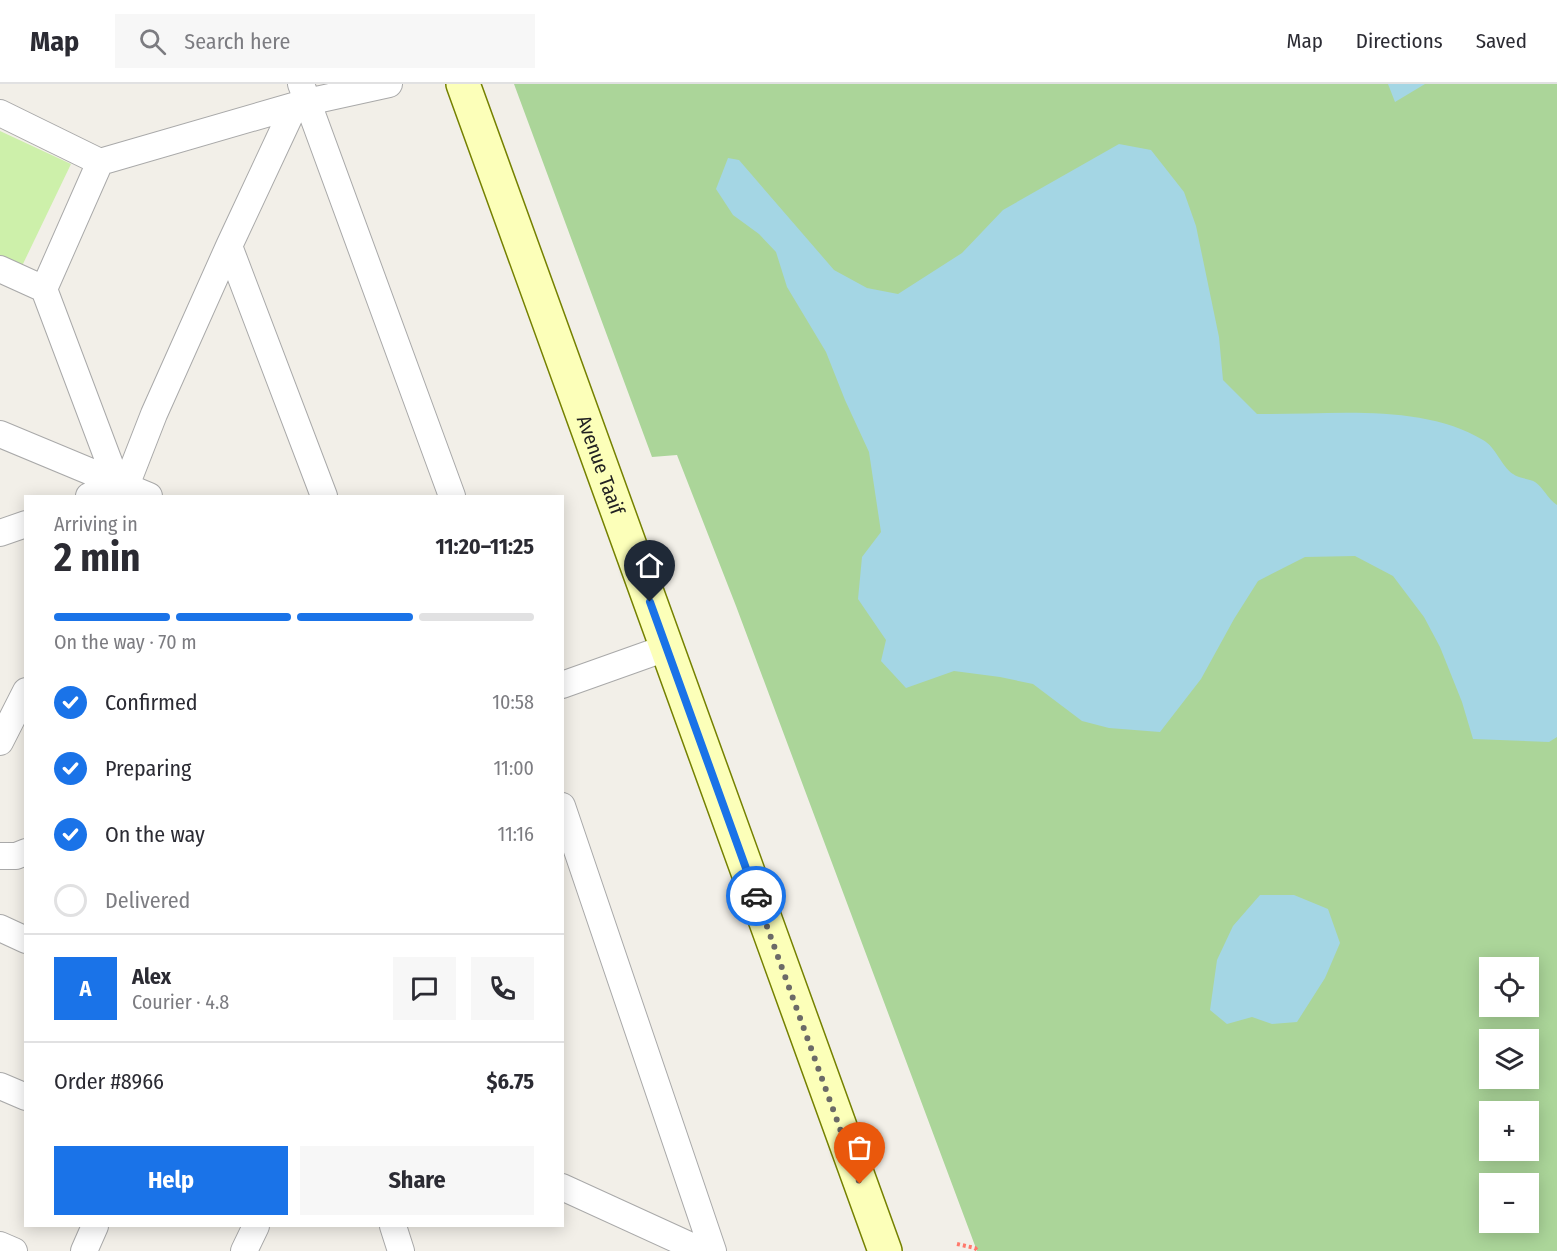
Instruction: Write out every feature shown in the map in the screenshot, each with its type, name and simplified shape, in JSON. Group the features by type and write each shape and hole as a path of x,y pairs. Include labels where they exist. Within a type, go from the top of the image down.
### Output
{"street":[{"path":"0,113 100,162 298,94 389,84"},
{"name":"Avenue Taaif","path":"464,84 885,1251"},
{"path":"128,491 154,414 298,94"},
{"path":"298,94 452,495"},
{"path":"44,289 100,162"},
{"path":"229,246 324,495"},
{"path":"0,269 44,289 128,491"},
{"path":"0,434 128,491"},
{"path":"97,495 128,491"},
{"path":"0,533 24,525"},
{"path":"564,685 666,648"},
{"path":"0,742 24,695"},
{"path":"564,812 714,1251"},
{"path":"0,856 16,856 24,853"},
{"path":"0,928 24,939"},
{"path":"0,1086 24,1096"},
{"path":"564,1183 702,1251"},
{"path":"84,1251 95,1227"},
{"path":"244,1251 256,1227"},
{"path":"393,1227 401,1251"},
{"path":"0,1245 14,1251"}],"path":[{"path":"957,1244 975,1248 978,1251"}],"green space":[{"path":"514,84 1557,84 1557,1251 977,1251 736,606 677,455 652,457"},
{"path":"0,131 71,164 22,266 0,255"}],"water":[{"path":"1388,84 1425,84 1395,102"},
{"path":"1119,144 1151,150 1184,192 1196,226 1219,337 1223,380 1257,414 1403,415 1458,428 1488,443 1509,471 1515,476 1535,482 1557,505 1557,737 1549,742 1473,739 1462,702 1440,647 1424,617 1393,576 1355,556 1305,557 1258,581 1201,679 1160,732 1109,728 1082,721 1033,684 1000,677 954,671 906,688 881,661 886,640 858,599 862,557 881,532 869,452 826,352 787,287 776,252 759,234 733,215 716,189 728,158 739,160 834,270 867,288 898,294 962,253 1003,210"},
{"path":"1260,895 1294,895 1328,909 1340,943 1325,978 1297,1022 1272,1024 1252,1017 1227,1024 1210,1010 1217,960 1233,926"}],"way so far":[{"path":"756,896 860,1184"}],"route":[{"path":"650,602 756,896"}]}
